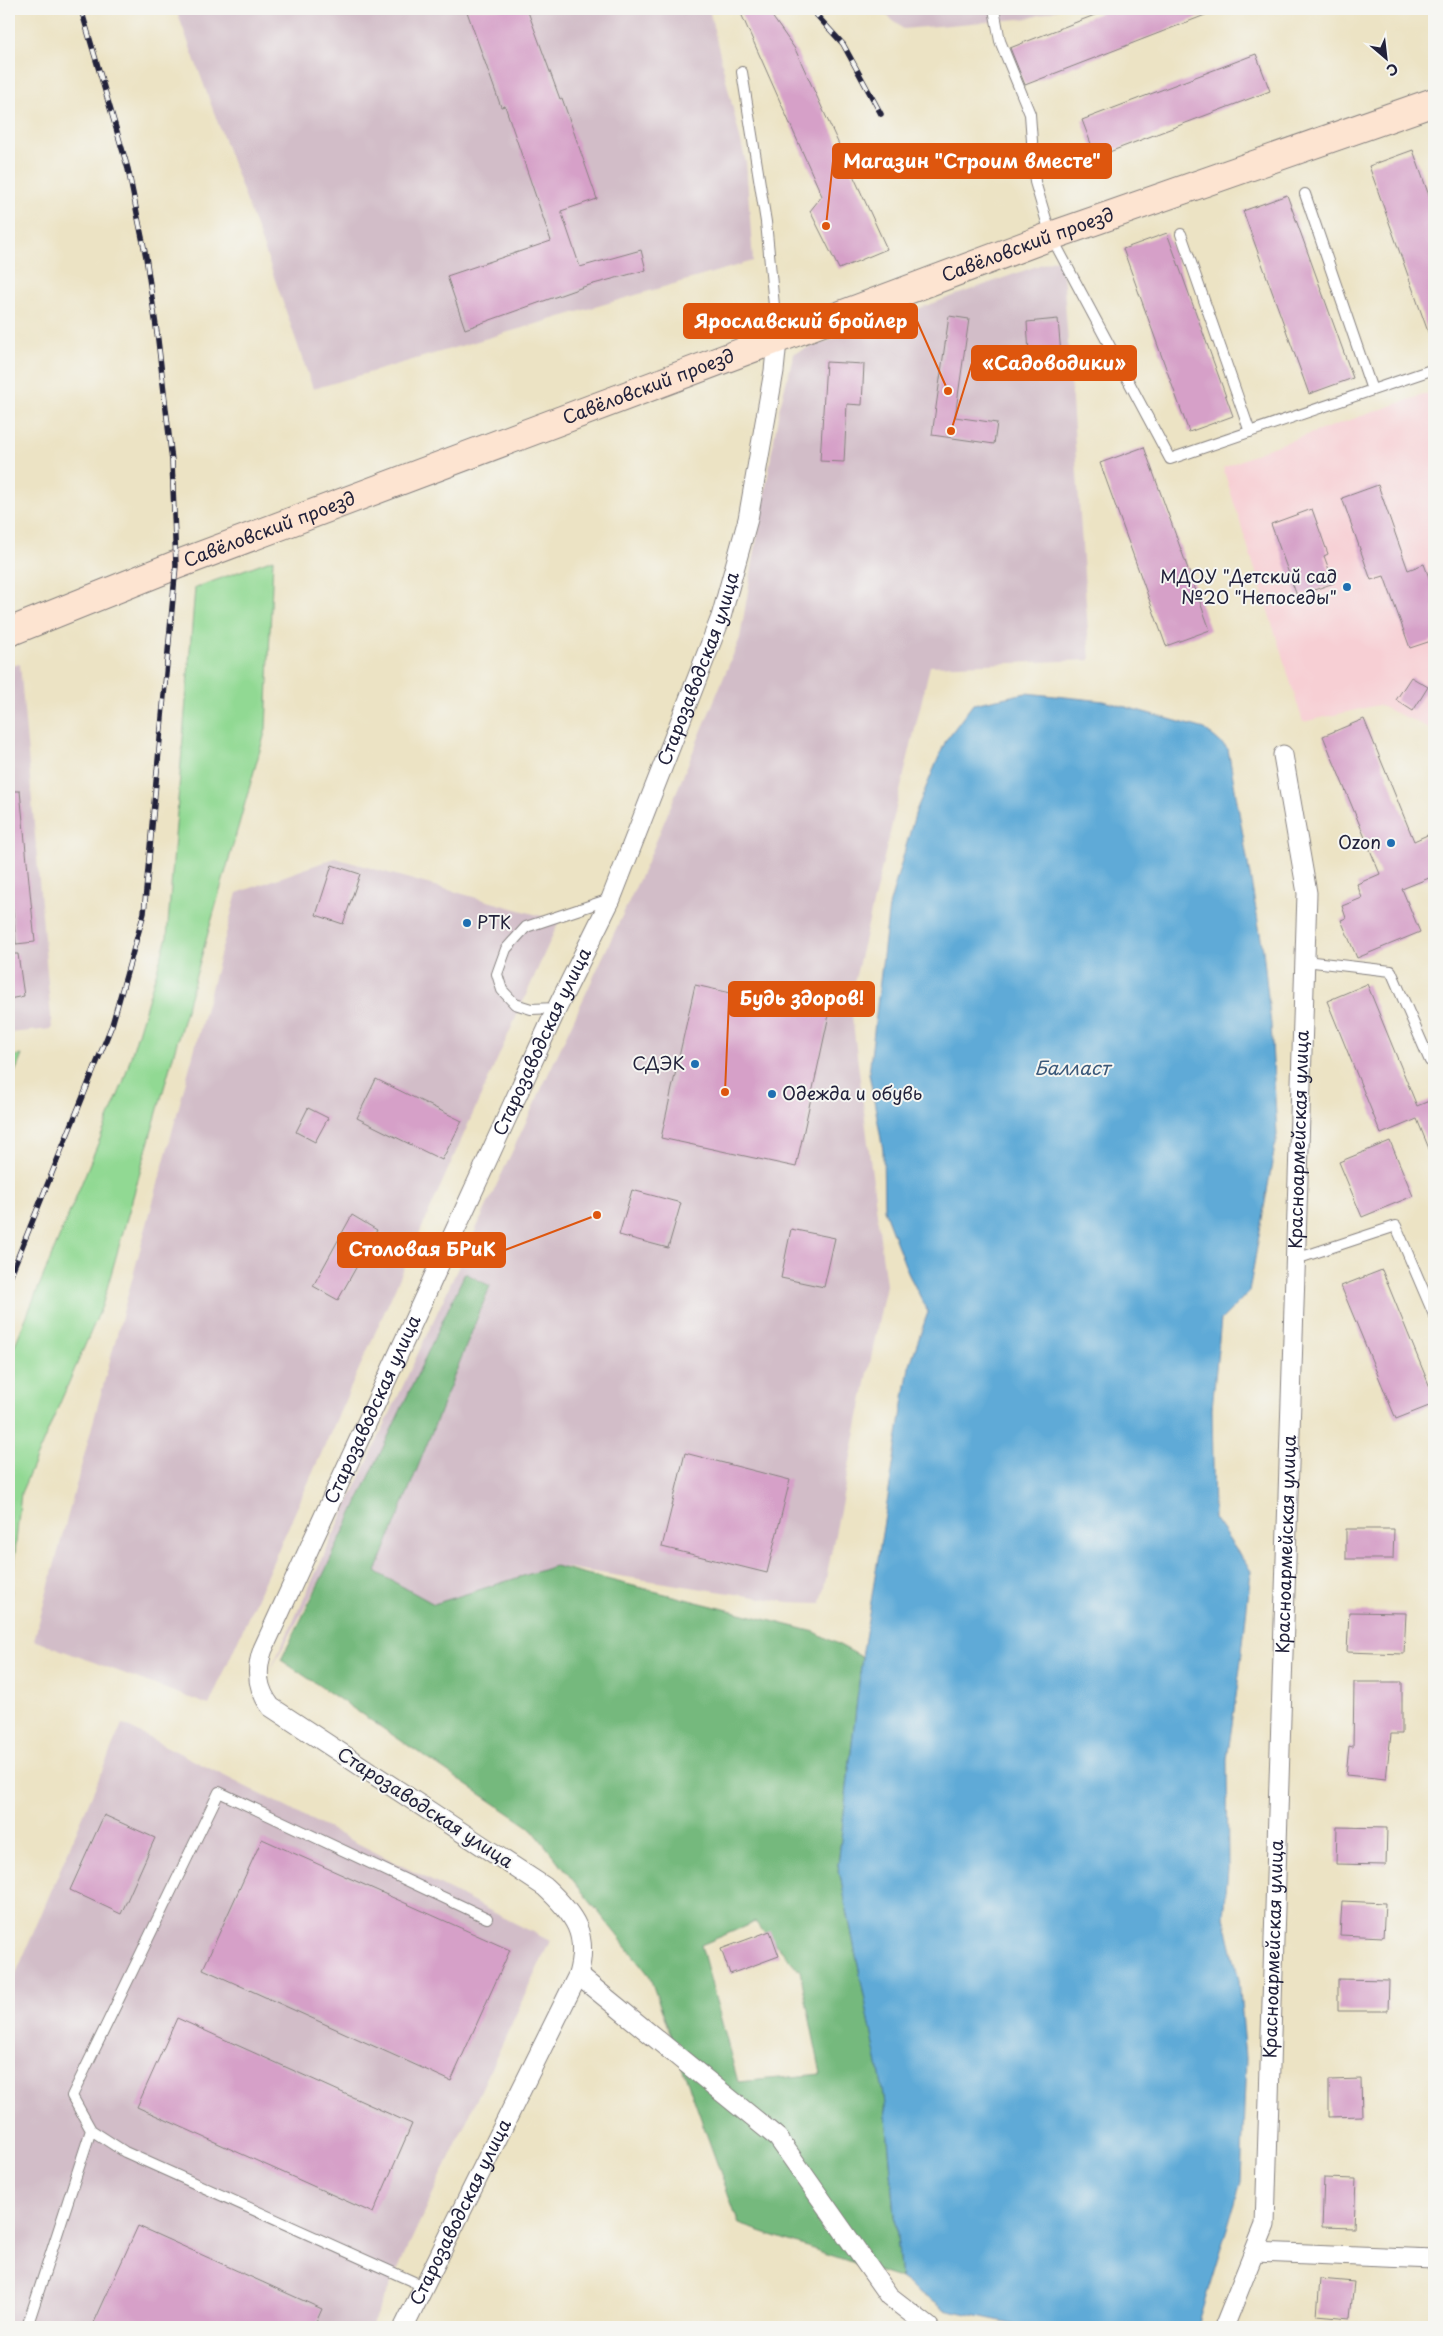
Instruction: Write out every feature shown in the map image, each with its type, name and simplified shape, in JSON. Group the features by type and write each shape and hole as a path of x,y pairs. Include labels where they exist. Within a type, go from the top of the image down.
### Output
{"main road":[{"name":"Савёловский проезд","path":"9,632 176,565 777,341 1051,236 1434,102"}],"street":[{"name":"Старозаводская улица","path":"404,2327 578,1975 583,1955 582,1939 576,1924 558,1899 545,1887 271,1707 264,1698 258,1678 263,1650 557,1008 611,899 721,617 748,519 774,371 777,341"},
{"name":"Красноармейская улица","path":"1224,2327 1265,2225 1273,1915 1307,893 1284,755"},
{"path":"578,1975 778,2138 889,2296 929,2327"},
{"path":"1255,2252 1434,2259"}],"lane":[{"path":"994,9 1000,41 1030,114 1035,182 1051,236 1170,459 1434,369"},
{"path":"742,72 766,222 777,341"},
{"path":"1305,194 1372,390"},
{"path":"1182,234 1250,432"},
{"path":"557,1008 531,1009 515,1004 502,990 497,974 506,949 526,927 611,899"},
{"path":"1305,961 1390,971 1430,1061"},
{"path":"1296,1259 1396,1226 1434,1315"},
{"path":"423,2286 125,2152 91,2130 72,2096 219,1792 487,1918"},
{"path":"27,2327 91,2130"}],"shaded area":[{"path":"176,9 709,9 746,163 753,261 313,389 265,251"},
{"path":"879,9 1059,9 1030,18 903,29"},
{"path":"1062,257 1090,660 930,666 850,1000 886,1285 821,1603 788,1602 555,1566 434,1604 376,1572 490,1287 465,1273 326,1569 269,1673 650,856 740,638 779,410 794,353"},
{"name":"МДОУ \"Детский сад №20 \"Непоседы\"","path":"1434,391 1434,730 1378,705 1303,722 1223,468 1272,447"},
{"path":"20,664 52,1029 9,1033 9,666"},
{"path":"335,858 559,921 209,1705 34,1640 237,893"},
{"path":"122,1724 550,1941 371,2327 9,2327 9,1990"}],"green space":[{"path":"273,559 266,729 102,1306 21,1493 9,1612 9,1359 123,1083 167,937 195,588"},
{"path":"22,1055 9,1087 9,1057"},
{"path":"465,1273 490,1286 376,1572 434,1604 555,1566 815,1632 862,1657 838,1865 884,2095 901,2279 739,2224 649,1975 531,1828 281,1660 326,1569","holes":["755,1922 800,1971 821,2074 738,2082 701,1945"]}],"water":[{"name":"Балласт","path":"1026,693 1104,701 1205,729 1228,749 1263,950 1271,1025 1277,1135 1249,1292 1221,1320 1212,1408 1214,1518 1251,1571 1227,1760 1228,1869 1224,1917 1239,1980 1246,2058 1241,2183 1198,2323 1192,2327 1029,2327 944,2309 901,2279 884,2095 838,1865 862,1657 909,1367 928,1312 908,1273 884,1210 883,1150 869,1073 889,906 916,811 946,740 973,704"}],"building":[{"path":"466,9 527,9 560,99 562,98 597,199 561,211 580,267 641,250 646,270 586,286 465,329 447,276 551,241 505,106 501,107"},
{"path":"739,9 767,9 795,49 887,249 839,269 810,211 822,196"},
{"path":"1110,9 1218,10 1025,85 1010,48"},
{"path":"1256,54 1270,91 1096,157 1082,120"},
{"path":"1413,150 1434,210 1434,342 1432,343 1369,166"},
{"path":"1287,195 1353,378 1309,394 1243,211"},
{"path":"1167,233 1233,416 1189,432 1123,249"},
{"path":"949,316 969,319 955,417 997,423 994,444 932,435"},
{"path":"1058,319 1062,367 1030,370 1027,322"},
{"path":"826,362 864,364 862,405 847,404 844,462 820,461"},
{"path":"1144,447 1210,630 1166,646 1100,463"},
{"path":"1378,485 1408,570 1424,564 1434,591 1434,640 1410,648 1384,576 1371,580 1342,498"},
{"path":"1312,509 1328,554 1324,556 1334,583 1297,596 1271,524"},
{"path":"1411,677 1428,687 1413,711 1396,700"},
{"path":"1364,719 1414,841 1434,832 1434,876 1402,889 1420,932 1357,958 1341,920 1346,918 1342,906 1362,898 1357,884 1380,874 1323,736"},
{"path":"9,791 20,791 35,942 16,944 9,872"},
{"path":"332,865 360,874 343,924 316,915"},
{"path":"9,954 18,954 24,996 9,999"},
{"path":"1367,984 1417,1106 1434,1099 1434,1161 1417,1119 1381,1134 1327,1001"},
{"path":"695,985 829,1015 796,1167 661,1138"},
{"path":"376,1079 462,1121 442,1160 357,1118"},
{"path":"308,1108 328,1118 315,1142 296,1132"},
{"path":"1390,1141 1413,1196 1362,1217 1339,1162"},
{"path":"632,1190 681,1203 668,1248 619,1235"},
{"path":"352,1215 377,1230 338,1300 313,1286"},
{"path":"791,1229 835,1238 824,1287 781,1278"},
{"path":"1382,1270 1434,1397 1434,1404 1396,1419 1341,1286"},
{"path":"685,1453 790,1480 767,1573 662,1547"},
{"path":"1346,1529 1394,1529 1393,1559 1346,1559"},
{"path":"1349,1612 1406,1613 1404,1654 1347,1652"},
{"path":"1354,1682 1402,1682 1402,1734 1391,1734 1386,1779 1346,1775 1349,1746 1353,1747"},
{"path":"104,1815 155,1838 121,1914 70,1890"},
{"path":"1337,1827 1387,1828 1386,1865 1336,1864"},
{"path":"262,1839 510,1950 451,2081 203,1969"},
{"path":"1342,1901 1385,1903 1383,1937 1340,1935"},
{"path":"770,1931 779,1956 730,1974 721,1949"},
{"path":"1338,1979 1389,1980 1388,2011 1338,2011"},
{"path":"177,2018 412,2124 373,2213 137,2107"},
{"path":"1361,2079 1362,2116 1329,2117 1329,2080"},
{"path":"1324,2178 1356,2179 1354,2228 1322,2227"},
{"path":"138,2226 322,2309 314,2327 92,2327"},
{"path":"1320,2279 1354,2282 1350,2318 1317,2315"}],"railway":[{"path":"9,1279 112,1025 144,913 176,565 172,461 146,257 128,169 81,9"},
{"path":"811,9 843,44 881,114"}],"place":[{"name":"Магазин \"Строим вместе\"","path":"826,226"},
{"name":"Ярославский бройлер","path":"948,391"},
{"name":"«Садоводики»","path":"951,431"},
{"name":"МДОУ \"Детский сад №20 \"Непоседы\"","path":"1347,587"},
{"name":"Ozon","path":"1391,843"},
{"name":"РТК","path":"467,923"},
{"name":"СДЭК","path":"695,1064"},
{"name":"Будь здоров!","path":"725,1092"},
{"name":"Одежда и обувь","path":"772,1094"},
{"name":"Столовая БРиК","path":"597,1215"}]}
